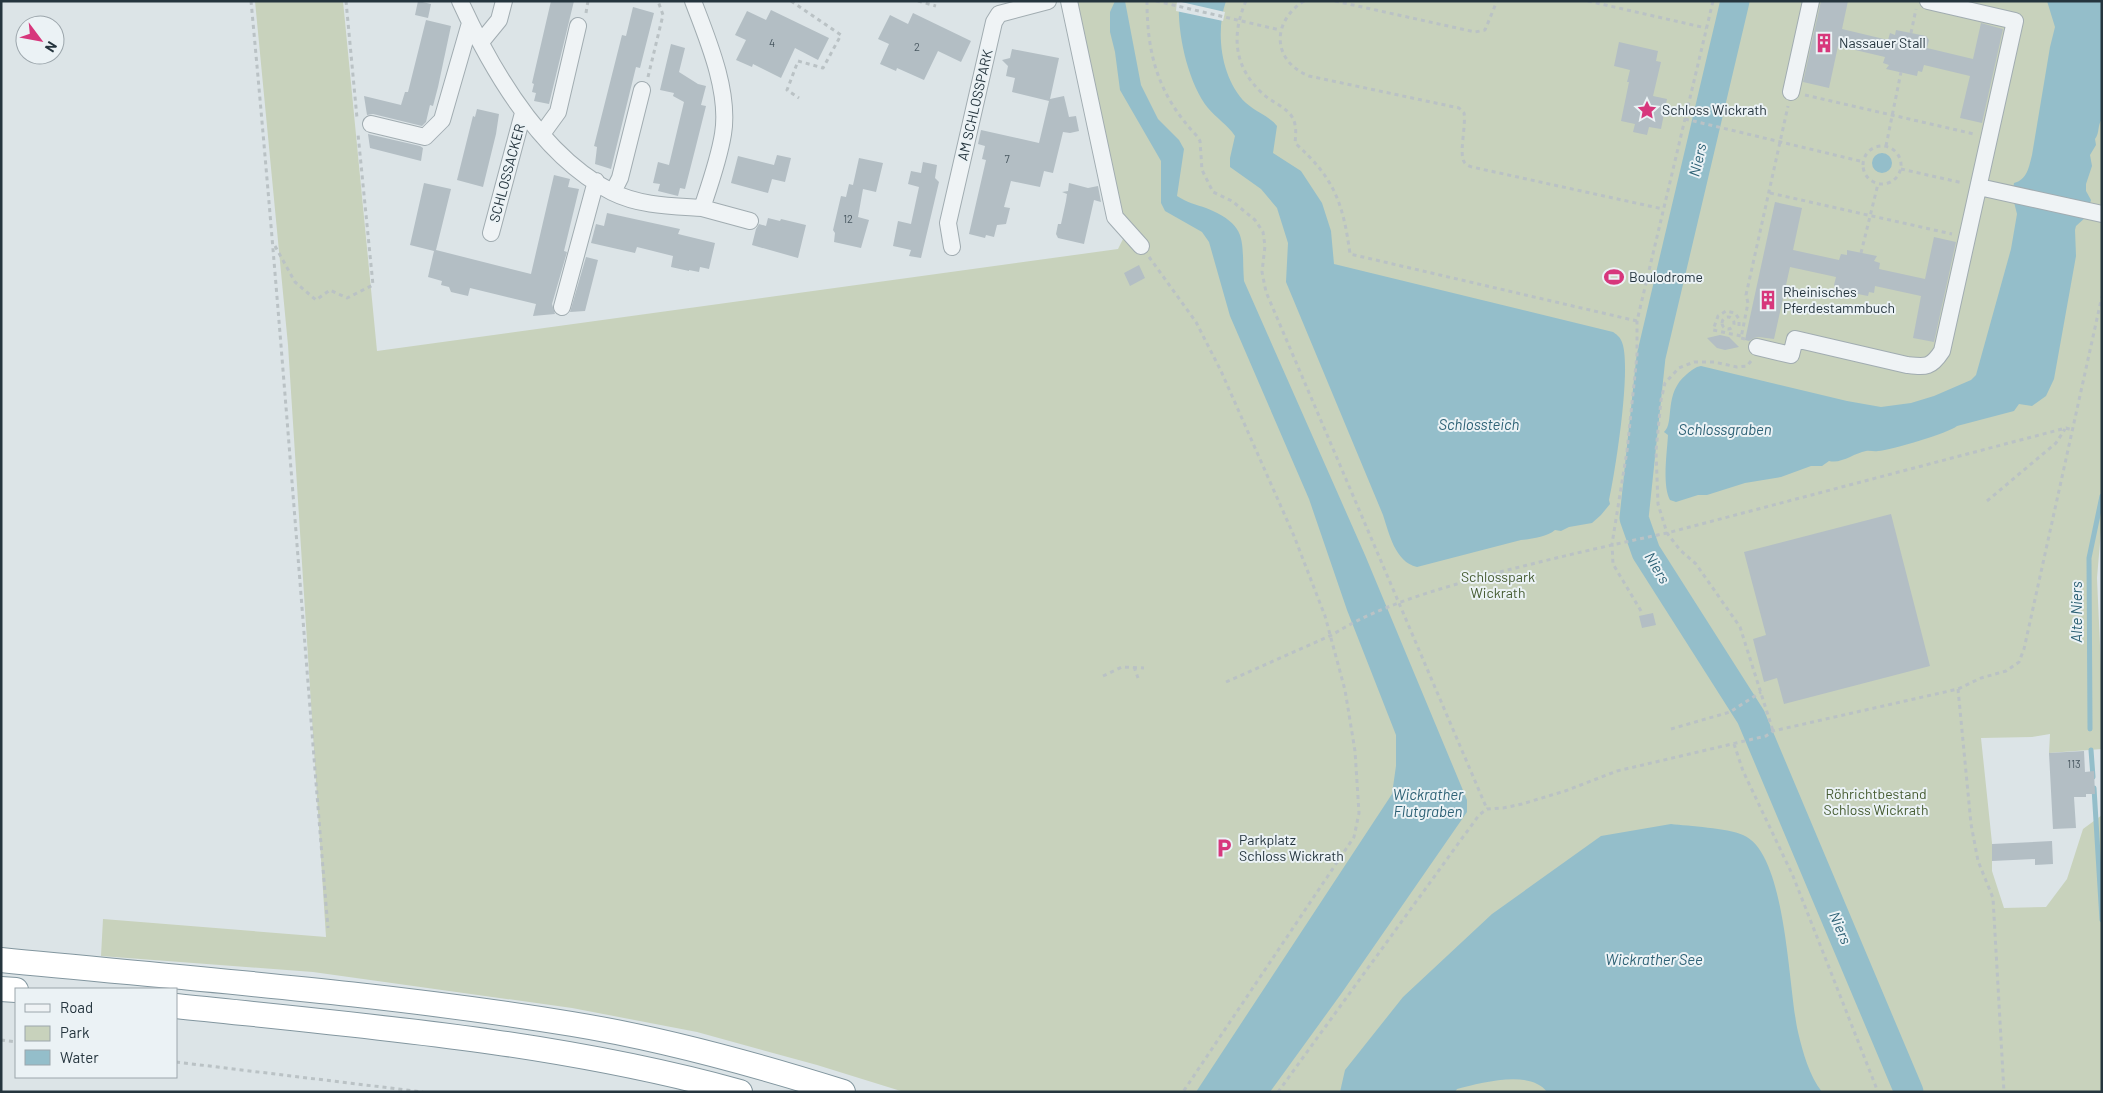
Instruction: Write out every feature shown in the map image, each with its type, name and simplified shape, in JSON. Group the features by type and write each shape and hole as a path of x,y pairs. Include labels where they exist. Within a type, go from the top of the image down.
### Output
{"highway":[{"path":"1,960 438,1004 574,1024 695,1049 843,1092"},
{"path":"1,989 15,990"},
{"path":"178,1006 427,1033 576,1054 740,1092"}],"street":[{"name":"SCHLOSSACKER","path":"460,1 470,24 523,113 571,164 613,192 651,205 702,208 750,221"},
{"path":"481,42 499,20 504,1"},
{"path":"693,1 716,61 722,94 724,133 702,208"},
{"name":"AM SCHLOSSPARK","path":"952,247 948,223 994,22 999,14 1048,1"},
{"path":"1069,1 1115,217 1141,246"},
{"path":"1791,92 1811,1"},
{"path":"1757,347 1791,356 1795,339 1908,366 1924,367 1935,362 1942,351 2015,21 1928,1"},
{"path":"362,124 425,136 442,120 470,24"},
{"path":"542,134 558,112 578,26"},
{"path":"613,192 620,178 642,90"},
{"name":"SCHLOSSACKER","path":"491,233 523,113"},
{"path":"562,307 596,181"},
{"path":"1979,186 2099,214"}],"path":[{"path":"251,1 274,244 297,568 328,928"},
{"path":"274,244 295,282 316,300 330,290 347,298 373,285 362,124 346,1"},
{"path":"642,90 647,84 663,15 658,1"},
{"path":"791,1 841,35 824,68 798,61 787,90 799,98"},
{"path":"918,1 936,6"},
{"path":"1147,1 1147,29 1158,79 1174,108 1200,141 1202,170 1213,192 1232,201 1255,220 1263,232 1265,246 1262,272 1266,292 1487,809"},
{"path":"1156,1 1280,30"},
{"path":"1246,1 1239,20 1237,43 1240,65 1263,94 1291,115 1296,130 1294,143 1324,172 1338,196 1346,224 1350,254 1637,321"},
{"path":"1304,1 1285,19 1280,30 1281,47 1287,61 1301,73 1459,108 1464,113 1463,159 1466,165 1664,209"},
{"path":"1335,1 1475,32 1485,30 1497,1"},
{"path":"1588,1 1706,28"},
{"path":"1641,611 1613,564 1612,544 1627,451 1637,355 1637,321 1713,1"},
{"path":"1910,33 1918,1"},
{"path":"1886,146 1901,72"},
{"path":"1741,336 1748,303 1746,295 1791,92 1989,137"},
{"path":"1685,119 1864,162"},
{"path":"1880,146 1886,146 1898,155 1901,169 1894,180 1878,184 1868,178 1865,173 1864,162 1869,152 1880,146"},
{"path":"1901,169 1979,186"},
{"path":"1861,253 1878,184"},
{"path":"1770,193 1967,237"},
{"path":"1141,246 1196,322 1221,371 1294,536 1332,635 1345,690 1355,751 1359,813 1354,837 1184,1092"},
{"path":"1278,1092 1479,815 1487,809 1522,804 1617,772 1766,736 1773,730 1958,688 1981,678 2006,671 2019,662 2024,649 2102,296"},
{"path":"1739,326 1739,319 1730,311 1721,313 1716,320 1713,330 1726,331 1741,336 1741,338 1749,340 1747,345 1757,347 1753,359 1747,366 1737,367 1714,362 1694,362 1678,368 1665,383 1661,400 1656,451 1658,504 1667,533 1680,550 1696,564 1740,627 1773,730"},
{"path":"1722,322 1727,317 1734,321 1734,325"},
{"path":"1716,320 1722,322"},
{"path":"1722,322 1722,326 1726,331"},
{"path":"1734,325 1743,327"},
{"path":"1726,331 1734,325"},
{"path":"1226,682 1332,635 1346,626 1392,605 1497,573 1612,544 1657,536 2066,428 2072,430"},
{"path":"1987,501 2056,443 2066,428"},
{"path":"1103,676 1122,667 1144,668"},
{"path":"1133,667 1138,678"},
{"path":"1958,688 1971,824 1978,861 1993,898 2004,1092"},
{"path":"1671,729 1730,712 1761,692"},
{"path":"1734,744 1743,771 1793,876 1878,1092"},
{"path":"1,1040 15,1042"},
{"path":"178,1062 423,1092"}],"green space":[{"name":"Schlosspark Wickrath","path":"255,1 343,1 377,351 1118,249 1127,231 1074,5 1080,1 2102,1 2102,519 2097,578 2102,691 2102,749 2049,753 2050,734 2032,737 1981,738 1992,843 1992,871 2004,908 2046,907 2067,879 2083,829 2102,815 2102,1092 904,1092 817,1065 697,1032 572,1008 313,972 101,956 103,919 326,937 288,345"}],"water":[{"name":"Wickrather Flutgraben","path":"1115,1 1125,1 1141,85 1158,119 1179,140 1184,149 1177,196 1220,215 1237,228 1242,245 1244,281 1365,555 1467,800 1467,812 1341,994 1270,1092 1196,1092 1392,794 1396,766 1396,735 1347,610 1309,499 1230,316 1209,242 1202,232 1165,211 1161,203 1161,161 1120,90 1115,52 1110,32 1110,12"},
{"name":"Schlossteich","path":"1179,1 1226,1 1221,27 1221,41 1222,55 1231,81 1246,103 1277,126 1273,153 1301,171 1322,203 1331,231 1334,264 1613,332 1620,338 1624,352 1624,393 1610,504 1592,523 1569,527 1561,531 1555,530 1539,537 1417,567 1409,564 1398,553 1286,282 1288,243 1277,208 1261,189 1230,167 1235,136 1208,108 1195,85 1182,42"},
{"name":"Schlossgraben","path":"2047,1 2102,1 2102,119 2095,139 2096,145 2090,155 2092,166 2086,184 2086,191 2091,200 2086,217 2076,226 2075,230 2076,256 2054,379 2046,396 2032,406 2019,404 2014,411 1957,426 1943,433 1907,444 1885,450 1861,452 1843,460 1829,461 1822,466 1811,466 1781,477 1745,483 1707,495 1698,495 1676,502 1670,500 1666,486 1668,435 1664,432 1669,422 1675,390 1687,374 1697,367 1701,366 1847,401 1881,407 1911,403 1934,396 1971,380 1976,375 2011,249 2017,214 2014,202 2011,201 2014,183 2025,176 2032,155 2055,27"},
{"path":"1882,153 1889,156 1892,163 1889,170 1882,173 1875,170 1872,163 1875,156"},
{"name":"Wickrather See","path":"1671,824 1736,833 1743,835 1758,847 1769,867 1777,894 1788,956 1798,1032 1804,1056 1822,1092 1547,1092 1539,1085 1517,1079 1492,1081 1457,1089 1455,1092 1340,1092 1345,1070 1403,997 1492,914 1601,836"}],"pier":[{"path":"1177,1 1225,12 1223,21 1176,11"}],"building":[{"path":"418,1 431,4 428,18 415,15"},
{"path":"551,1 574,1 549,104 534,101 536,93 532,92 534,84 532,83"},
{"path":"1821,1 1848,1 1842,29 1888,40 1890,33 1895,35 1896,30 1926,36 1929,40 1927,48 1973,59 1981,23 2003,29 1982,123 1960,118 1970,76 1924,65 1922,72 1918,71 1917,76 1886,69 1889,65 1883,63 1885,57 1838,46 1829,88 1803,82"},
{"path":"633,7 654,13 640,68 636,67 611,169 595,164 597,147 594,146 622,35 626,36"},
{"path":"771,10 829,38 818,60 795,48 781,78 753,64 752,67 736,60 746,40 735,35 747,11 766,20"},
{"path":"913,13 971,41 961,62 938,51 924,80 897,68 896,71 880,64 889,44 878,39 890,15 908,24"},
{"path":"426,20 451,26 438,87 433,106 430,105 426,122 422,126 373,114 367,115 364,96 401,105 405,92 408,92"},
{"path":"1619,42 1658,51 1656,61 1661,62 1653,96 1667,99 1661,129 1649,127 1647,135 1633,132 1635,124 1621,121 1630,70 1614,66"},
{"path":"671,44 685,48 679,72 698,84 706,86 701,105 706,106 695,150 685,189 680,188 678,196 658,191 660,184 653,183 658,162 669,165 684,102 673,96 674,93 660,90"},
{"path":"1012,49 1059,58 1050,99 1064,96 1069,117 1076,116 1079,131 1063,132 1053,173 1044,171 1040,187 1011,181 1004,207 1010,208 1006,224 997,225 994,237 986,235 985,238 969,234 986,160 982,159 985,146 978,144 981,130 1039,143 1049,101 1012,92 1015,78 1006,76 1008,66 1002,60 1010,58"},
{"path":"477,109 499,114 483,187 457,180 473,116 475,117"},
{"path":"368,134 420,146 423,148 421,161 370,148"},
{"path":"777,155 791,158 785,182 772,179 768,193 731,183 738,156 774,165"},
{"path":"859,158 883,163 876,192 863,189 858,217 869,220 861,248 834,242 835,233 833,230 841,196 846,197 849,184 853,185"},
{"path":"923,162 937,165 935,178 939,182 921,258 909,256 911,250 893,246 898,221 911,224 919,187 908,184 911,171 921,173"},
{"path":"554,175 570,179 568,187 579,189 564,251 567,252 552,304 555,314 533,316 536,304 470,288 468,296 451,292 449,287 441,285 442,281 428,277 434,251 410,245 424,183 451,189 436,250 531,274"},
{"path":"1069,183 1088,188 1098,186 1101,202 1094,200 1084,244 1058,238 1056,234 1058,224 1061,224 1067,194 1062,192 1068,191"},
{"path":"1775,202 1802,208 1793,250 1839,260 1841,254 1847,255 1847,250 1877,256 1874,261 1880,263 1879,269 1925,279 1934,237 1956,242 1934,342 1913,338 1921,296 1875,286 1874,293 1869,292 1868,296 1837,290 1834,285 1836,277 1790,267 1774,339 1759,337 1749,341 1745,340"},
{"path":"607,213 680,229 678,234 715,243 709,269 700,267 699,272 689,271 671,267 673,256 637,247 635,253 591,243 596,224 604,226"},
{"path":"768,218 806,225 798,258 752,245 756,229 759,224 766,226"},
{"path":"586,257 598,260 585,311 570,312"},
{"path":"1139,265 1145,278 1130,286 1124,273"},
{"path":"1720,335 1729,337 1739,347 1725,350 1717,348 1707,338"},
{"path":"1891,514 1930,666 1784,704 1777,678 1764,682 1753,639 1766,635 1744,552"},
{"path":"1653,613 1656,625 1642,628 1639,616"},
{"path":"2084,751 2085,772 2094,771 2095,794 2086,794 2086,797 2074,797 2076,828 2053,829 2049,753"},
{"path":"2052,841 2053,864 2035,865 2035,859 1992,861 1992,844"}],"waterway":[{"name":"Niers","path":"1735,1 1651,357 1634,518 1646,552 1751,717 1909,1092"},
{"name":"Alte Niers","path":"2090,729 2089,558 2102,496"},
{"name":"Alte Niers","path":"2091,750 2093,777"},
{"name":"Alte Niers","path":"2094,788 2102,920"}],"place":[{"name":"Nassauer Stall","path":"1824,43"},
{"name":"Schloss Wickrath","path":"1647,110"},
{"name":"Boulodrome","path":"1614,277"},
{"name":"Rheinisches Pferdestammbuch","path":"1768,300"},
{"name":"Parkplatz Schloss Wickrath","path":"1224,848"}],"park label":[{"name":"Röhrichtbestand Schloss Wickrath","path":"1876,802"}]}
